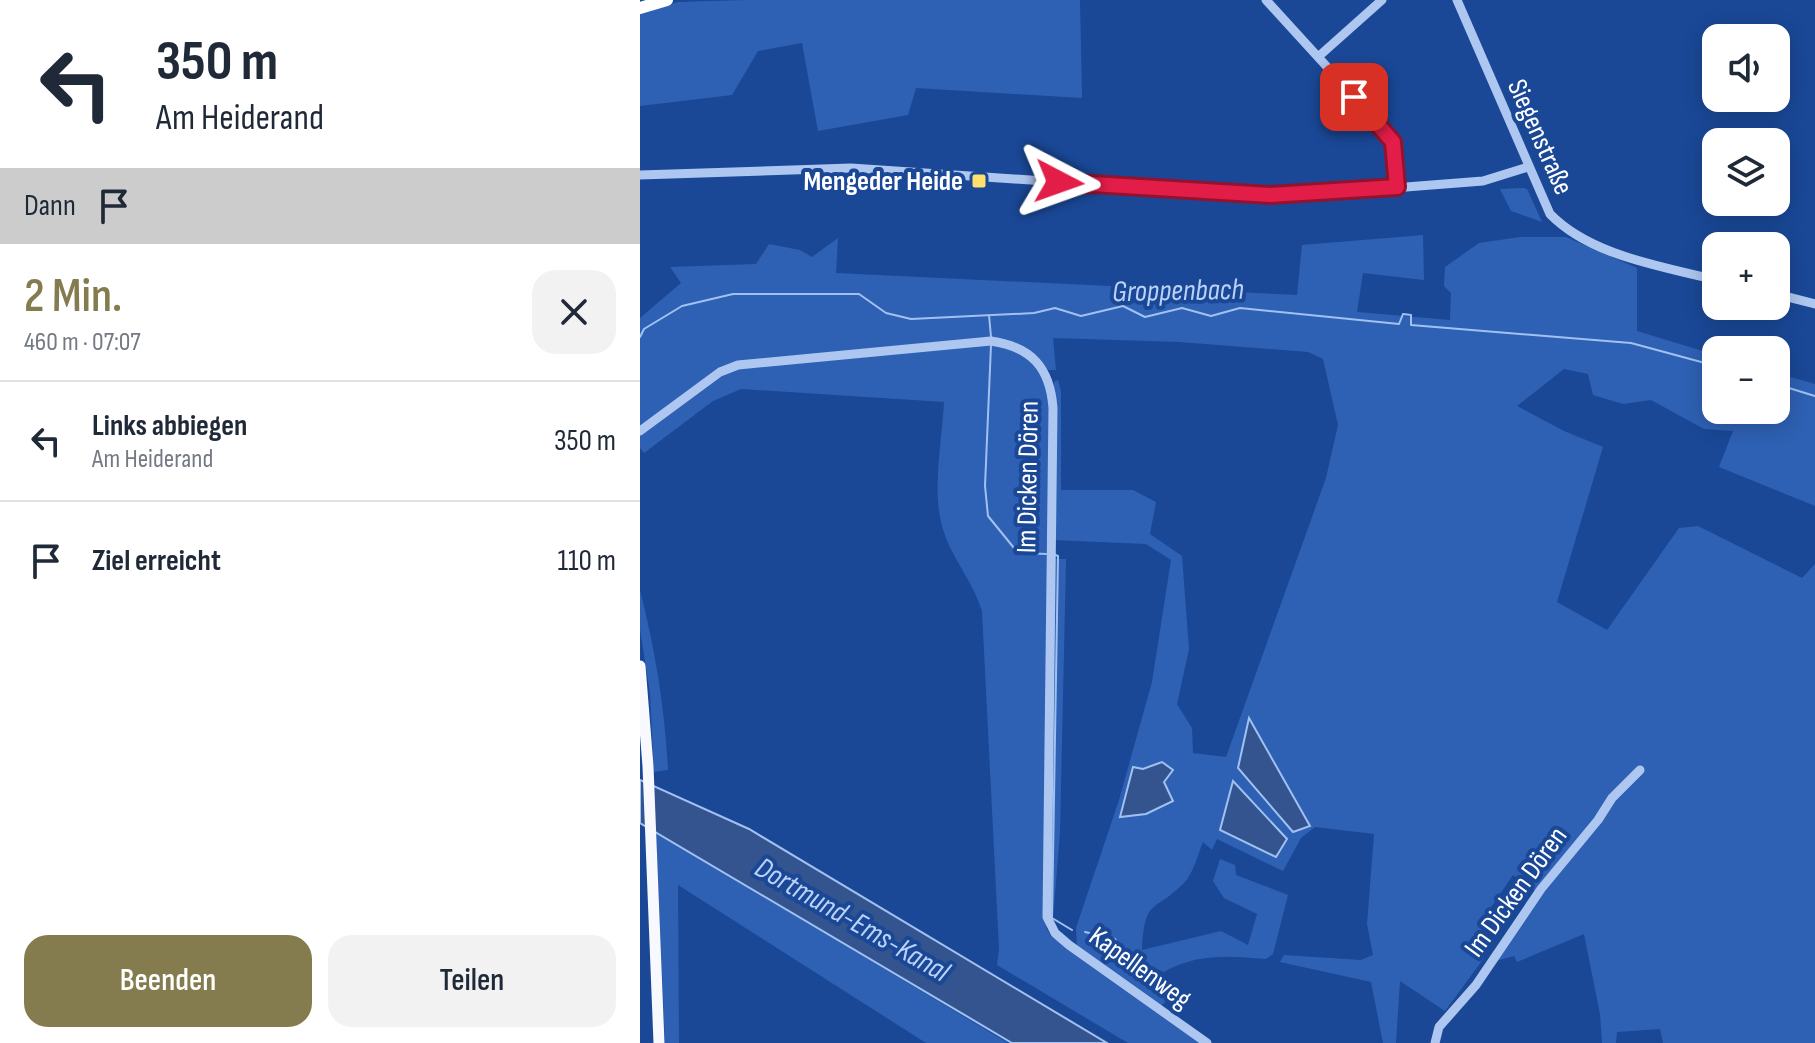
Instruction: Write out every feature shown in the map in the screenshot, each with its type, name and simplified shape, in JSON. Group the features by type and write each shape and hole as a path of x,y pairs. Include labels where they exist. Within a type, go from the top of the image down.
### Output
{"highway":[{"path":"640,8 667,0"}],"main road":[{"path":"640,666 648,776 659,1043"}],"street":[{"path":"1266,0 1391,137 1397,187"},
{"path":"1318,57 1382,0"},
{"name":"Siegenstraße","path":"1457,0 1544,204 1563,228 1625,256 1702,276"},
{"path":"640,175 851,168 1059,182 1082,180 1092,184 1270,195 1495,179 1528,167"},
{"path":"1790,298 1815,304"},
{"name":"Im Dicken Dören","path":"640,431 720,372 738,365 991,341 1025,351 1045,372 1051,387 1053,408 1049,926"},
{"name":"Im Dicken Dören","path":"1435,1043 1439,1027 1476,985 1541,889 1598,820 1612,798 1640,770"},
{"name":"Kapellenweg","path":"1049,926 1069,945 1207,1043"}],"shaded area":[{"path":"1080,0 1082,98 916,88 908,115 818,131 802,43 758,51 732,95 640,106 640,12 678,2"},
{"path":"1500,189 1527,189 1542,222 1511,211"},
{"path":"1423,235 1424,280 1363,273 1357,312 1450,320 1451,293 1444,286 1445,267 1479,243 1520,237 1566,237 1637,268 1637,331 1702,351 1702,424 1790,424 1790,377 1815,384 1815,506 1719,467 1733,431 1704,429 1651,400 1623,404 1593,395 1588,374 1564,369 1517,406 1603,447 1557,602 1607,630 1679,528 1698,526 1802,578 1815,564 1815,1043 1663,1043 1660,1029 1617,1032 1616,1043 1602,1043 1600,1014 1584,934 1517,962 1514,956 1496,961 1535,891 1513,875 1483,919 1484,958 1445,1011 1400,981 1396,1043 1383,1043 1371,982 1280,962 1284,955 1361,960 1373,955 1367,924 1374,834 1315,827 1301,838 1283,871 1217,839 1212,850 1203,842 1187,879 1148,914 1142,950 1221,931 1248,945 1257,914 1224,898 1213,881 1220,859 1235,865 1236,875 1288,895 1273,954 1266,959 1201,959 1164,972 1148,965 1163,988 1165,1002 1160,1007 1077,947 1076,928 1119,800 1152,682 1171,560 1146,544 1054,540 1047,531 1046,928 1051,936 1203,1043 1128,1043 997,965 999,949 982,611 946,537 939,511 938,480 944,402 741,389 713,401 644,453 640,448 640,318 681,283 670,267 756,264 769,244 800,250 812,257 838,238 836,273 1297,295 1302,245","holes":["1053,338 1180,342 1308,352 1323,359 1338,425 1326,478 1226,757 1193,753 1192,728 1177,704 1189,649 1182,556 1150,534 1156,502 1133,490 1061,490 1061,391 1058,380 1054,382 1054,390 1028,354 1048,370 1056,370","1249,719 1309,825 1309,826 1293,831","1162,763 1172,770 1164,782 1173,801 1146,814 1121,817 1133,768 1143,769"]},
{"path":"1051,559 1066,559 1060,833 1053,918 1050,918"},
{"path":"640,590 658,679 667,747 668,770 654,772 650,693 640,629"},
{"path":"656,832 1008,1043 926,1043 678,885 679,1043 665,1043"}],"water":[{"path":"1249,718 1310,826 1293,832 1238,768"},
{"path":"1162,762 1173,770 1164,782 1173,801 1146,814 1120,817 1133,767 1143,769"},
{"name":"Dortmund-Ems-Kanal","path":"640,780 749,829 1107,1043 1012,1043 640,823"},
{"path":"1233,781 1287,839 1276,857 1220,830"}],"waterway":[{"name":"Groppenbach","path":"640,337 644,329 682,306 733,294 859,294 886,313 911,319 1034,313 1055,308 1081,316 1123,306 1145,317 1182,308 1211,316 1240,308 1399,324 1403,314 1411,315 1411,325 1631,343 1702,362"},
{"path":"989,315 991,337"},
{"path":"991,345 985,486 988,516 1014,548 1026,553 1046,554"},
{"name":"Groppenbach","path":"1790,388 1815,396"},
{"path":"1053,554 1058,556 1052,918 1072,930"},
{"path":"1085,932 1115,939 1122,950"}],"place":[{"name":"Mengeder Heide","path":"979,181"}],"route":[{"path":"1059,182 1082,186 1092,184 1270,195 1397,187 1391,137 1354,97"}]}
